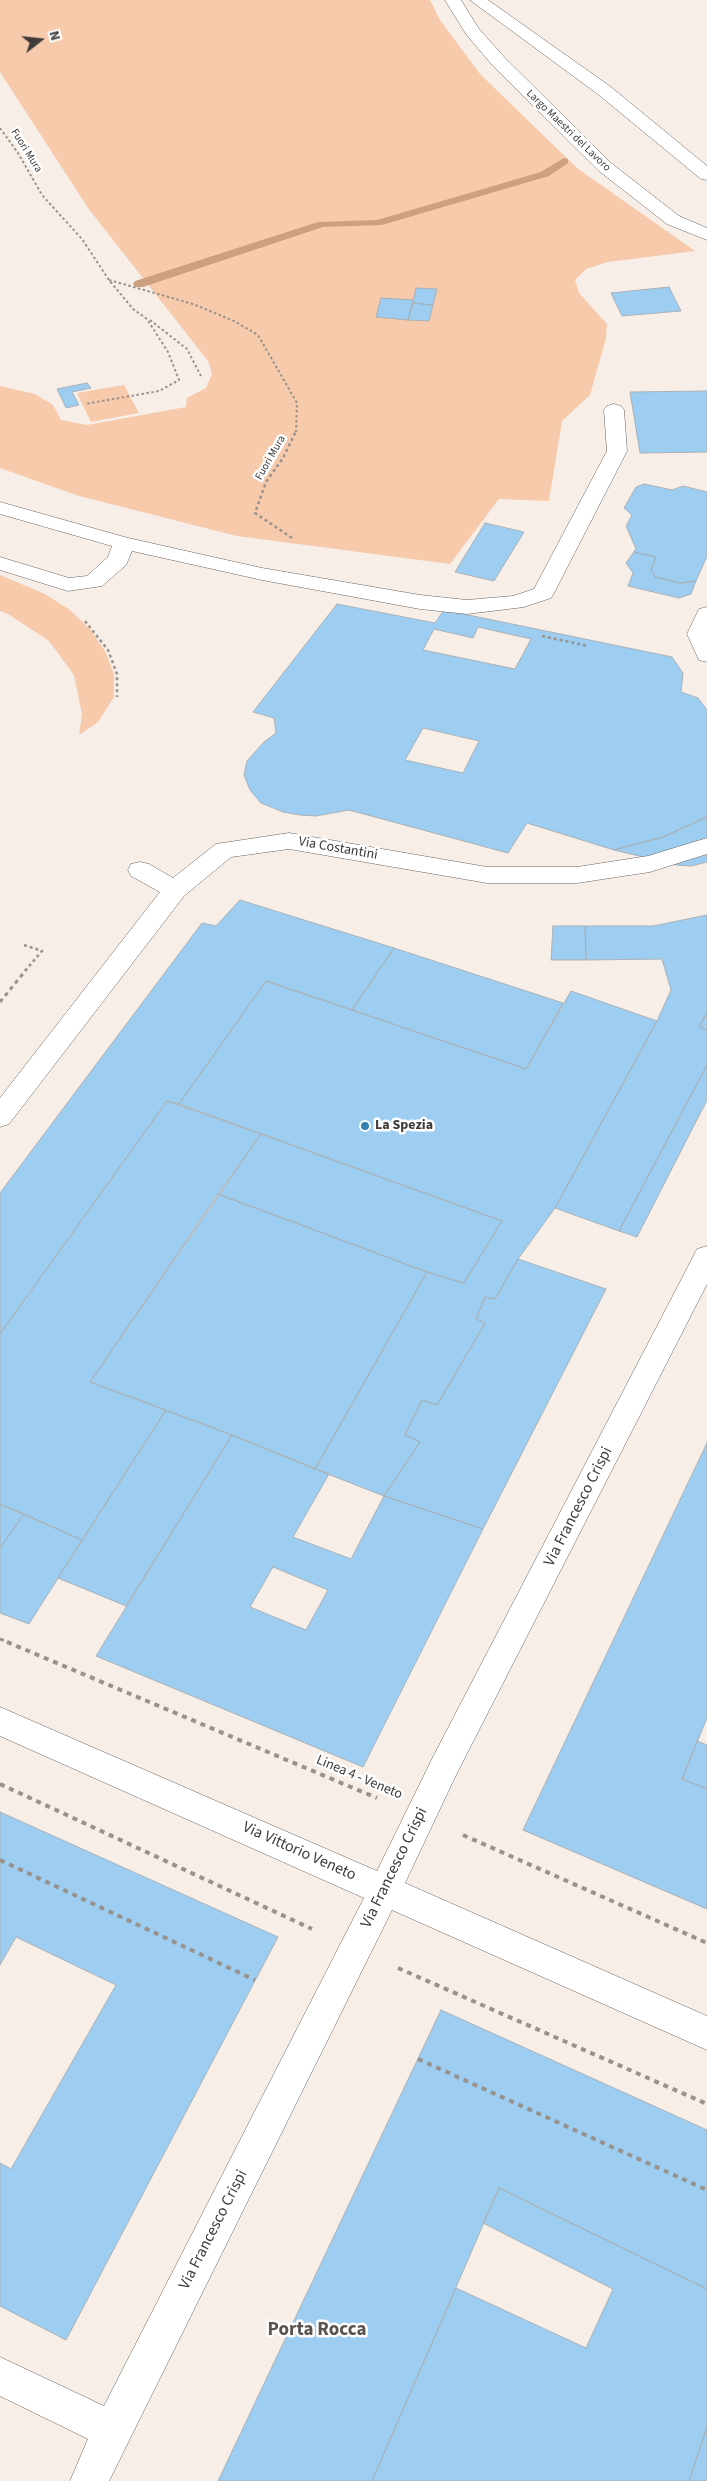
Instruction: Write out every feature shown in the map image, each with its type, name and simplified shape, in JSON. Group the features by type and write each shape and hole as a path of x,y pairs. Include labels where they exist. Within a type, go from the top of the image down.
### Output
{"street":[{"name":"Largo Maestri del Lavoro","path":"453,0 472,31 499,62 605,167 673,220 707,235"},
{"path":"478,0 604,91 707,175"},
{"path":"0,508 124,543 262,574 420,602 467,607 516,602 543,593 617,451 614,410"},
{"path":"0,563 68,585 94,581 118,560 124,543"},
{"path":"707,614 698,634 707,656"},
{"name":"Via Costantini","path":"0,1117 175,890 224,850 289,841 487,875 577,875 650,864 707,846"},
{"path":"140,870 175,890"},
{"name":"Via Francesco Crispi","path":"89,2481 112,2430 356,1949 420,1816 705,1267"},
{"name":"Via Vittorio Veneto","path":"0,1721 707,2033"},
{"path":"0,2376 112,2430"}],"path":[{"name":"Fuori Mura","path":"0,128 18,153 42,195 82,239 108,280 133,309 147,319 168,352 179,380 159,391 85,404"},
{"name":"Fuori Mura","path":"108,280 193,304 234,321 258,336 297,403 297,430 283,458 266,482 255,513 293,539"},
{"path":"147,319 187,349 201,376"},
{"path":"0,1002 42,951 24,945"},
{"name":"Linea 4 - Veneto","path":"0,1639 420,1816 707,1943"},
{"path":"0,1860 255,1980"},
{"path":"418,2059 707,2190"}],"shaded area":[{"path":"0,0 430,0 440,20 480,74 577,168 695,251 608,262 586,269 575,280 579,293 607,324 606,338 590,395 562,421 549,501 499,499 450,564 237,536 79,496 0,468 0,386 35,394 53,405 61,420 87,425 186,407 187,398 206,388 212,374 208,361 88,208 0,72"},
{"path":"124,385 139,413 91,422 77,393"},
{"path":"0,575 45,594 70,610 90,629 105,651 114,674 114,697 98,722 79,735 82,714 74,675 49,641 8,614 0,611"}],"building":[{"path":"669,287 681,311 622,316 611,293"},
{"path":"416,288 437,289 433,305 413,303"},
{"path":"381,298 413,300 408,320 376,317"},
{"path":"413,303 433,305 429,321 408,320"},
{"path":"87,383 91,388 72,392 79,405 66,408 57,389"},
{"path":"707,391 707,452 640,453 630,392"},
{"path":"644,484 672,490 683,486 707,492 707,556 696,581 680,583 655,577 651,570 656,557 634,552 636,549 626,526 632,515 624,508 636,487"},
{"path":"485,523 524,532 494,581 455,572"},
{"path":"634,552 656,557 651,570 655,577 680,583 696,581 691,594 679,598 628,586 633,573 626,563"},
{"path":"337,604 435,623 444,610 672,657 683,673 681,692 698,698 707,710 707,817 663,837 614,850 527,823 508,853 349,810 316,816 300,815 283,812 261,803 250,790 244,775 247,761 264,742 276,733 274,718 253,712"},
{"path":"478,627 531,639 515,669 423,650 434,629 473,638"},
{"path":"423,728 479,741 463,773 405,760"},
{"path":"707,817 707,862 691,866 677,865 614,850 663,837"},
{"path":"240,900 394,948 352,1010 266,981 179,1104 167,1101 0,1334 0,1193 202,923 216,926"},
{"path":"707,915 707,1013 699,1027 707,1030 707,1065 619,1231 555,1208 657,1021 671,990 662,959 586,960 585,926 653,926"},
{"path":"553,926 585,926 586,960 551,960"},
{"path":"394,948 563,1003 526,1069 352,1010"},
{"path":"266,981 526,1069 571,991 657,1021 555,1208 518,1259 495,1299 485,1297 476,1319 485,1323 437,1405 422,1400 405,1435 420,1442 384,1496 315,1469 427,1272 464,1283 502,1221 179,1104"},
{"path":"707,1013 707,1030 699,1027"},
{"path":"707,1065 707,1100 637,1237 619,1231"},
{"path":"167,1101 261,1134 90,1382 166,1410 82,1540 0,1504 0,1334"},
{"path":"261,1134 502,1221 464,1283 427,1272 218,1194"},
{"path":"218,1194 427,1272 315,1469 232,1435 90,1382"},
{"path":"518,1259 606,1289 483,1529 384,1496 420,1442 405,1435 422,1400 437,1405 485,1323 476,1319 485,1297 495,1299"},
{"path":"166,1410 232,1435 126,1606 58,1578"},
{"path":"232,1435 329,1474 293,1537 351,1559 384,1496 483,1529 363,1767 96,1656","holes":["273,1567 328,1590 306,1630 250,1607"]},
{"path":"707,1443 707,1718 682,1779 707,1789 707,1909 523,1830"},
{"path":"0,1504 24,1514 0,1548"},
{"path":"24,1514 82,1540 29,1624 0,1613 0,1548"},
{"path":"697,1741 707,1745 707,1789 682,1779"},
{"path":"0,1812 278,1937 66,2340 0,2306 0,2163 11,2169 116,1985 16,1937 0,1965"},
{"path":"441,2010 707,2130 707,2289 499,2188 372,2481 218,2481"},
{"path":"499,2188 707,2289 707,2427 689,2481 372,2481 456,2288 586,2348 613,2289 483,2223"},
{"path":"707,2427 707,2481 689,2481"}],"waterway":[{"path":"139,284 322,224 378,223 545,174 564,161"}],"place":[{"name":"La Spezia","path":"365,1126"}],"district":[{"name":"Porta Rocca","path":"317,2331"}]}
